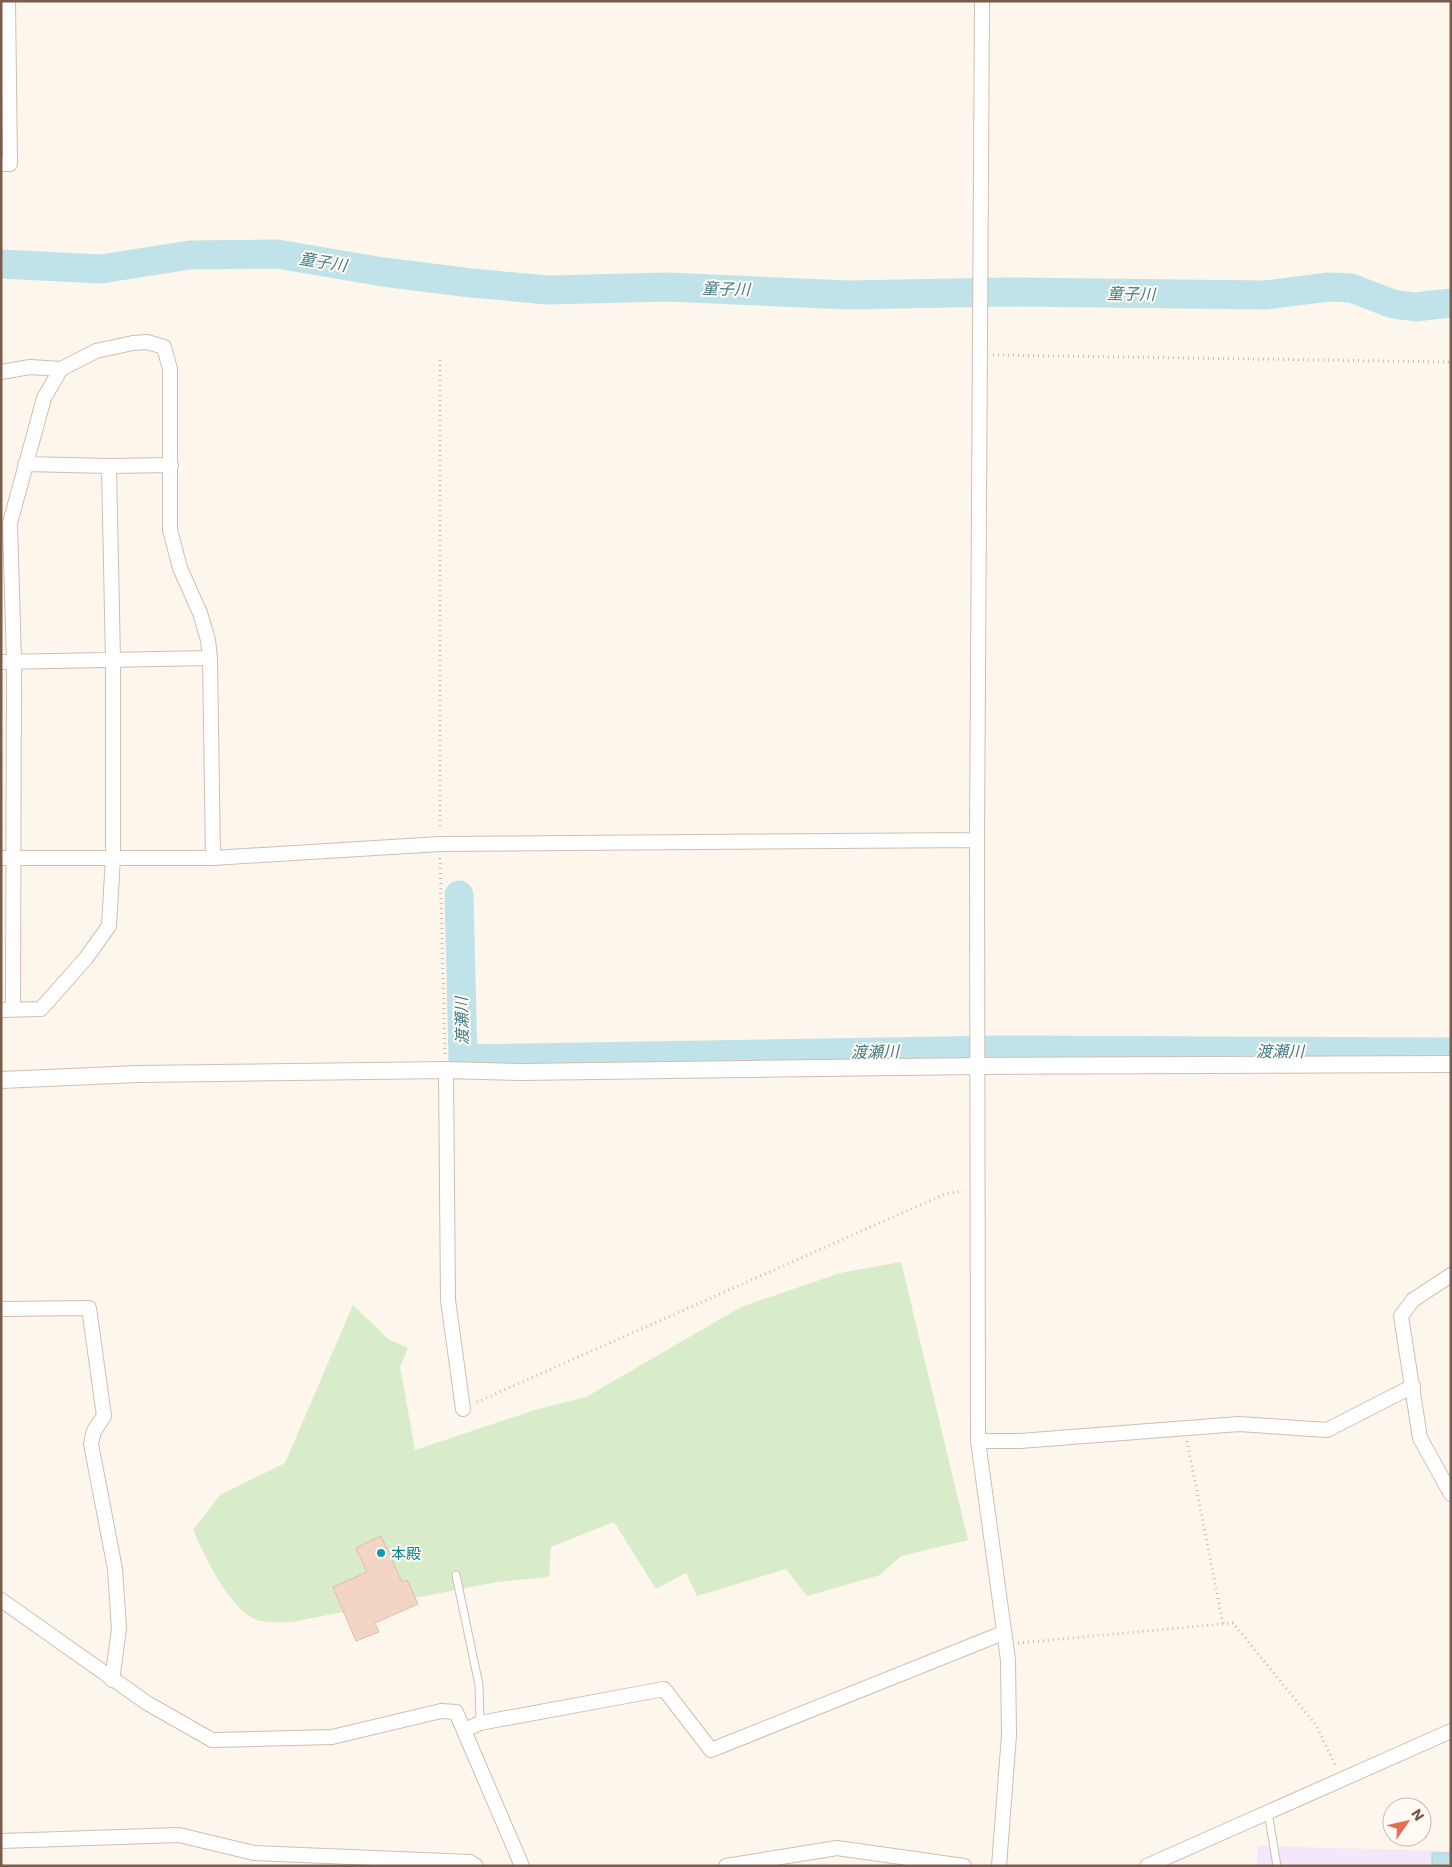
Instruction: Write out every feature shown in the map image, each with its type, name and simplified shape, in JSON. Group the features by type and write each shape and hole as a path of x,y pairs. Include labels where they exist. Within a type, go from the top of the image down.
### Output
{"street":[{"path":"1,164 10,164 8,1"},
{"path":"982,1 977,840 978,1441 1008,1660 1008,1736 999,1866"},
{"path":"1,372 30,367 61,369 96,351 133,343 147,342 164,347 170,369 170,530 180,568 200,613 208,640 210,658 213,858"},
{"path":"61,369 44,398 10,523 7,1010 41,1009 86,958 109,926 113,857 113,660 109,466"},
{"path":"25,464 171,465"},
{"path":"8,662 210,658"},
{"path":"7,858 213,858 440,844 977,840"},
{"path":"1,1080 138,1074 446,1070 522,1072 978,1066 1451,1064"},
{"path":"446,1070 448,1300 463,1409"},
{"path":"1451,1275 1413,1300 1401,1316 1420,1438 1451,1494"},
{"path":"1,1310 89,1308 104,1416 94,1431 91,1444 115,1569 119,1629 112,1680"},
{"path":"978,1441 1020,1442 1239,1424 1327,1430 1413,1386"},
{"path":"1,1600 112,1680 147,1703 212,1740 332,1737 441,1711 456,1712 466,1730 522,1866"},
{"path":"466,1730 480,1723 664,1689 711,1750 1004,1638"},
{"path":"1148,1866 1451,1731"},
{"path":"1,1840 179,1835 254,1853 470,1862 476,1866"},
{"path":"726,1866 838,1848 964,1866"}],"lane":[{"path":"456,1575 479,1685 480,1723"},
{"path":"1268,1812 1277,1866"}],"path":[{"path":"980,355 1451,362"},
{"path":"440,360 440,844 446,1070"},
{"path":"463,1409 945,1194 978,1188"},
{"path":"1184,1428 1223,1624"},
{"path":"1004,1638 1233,1623 1316,1725 1342,1779"}],"shaded area":[{"path":"1258,1846 1451,1851 1451,1866 1257,1866"}],"green space":[{"path":"901,1262 968,1540 901,1556 880,1575 807,1596 786,1569 697,1596 686,1573 656,1589 614,1522 551,1547 549,1577 497,1582 292,1622 269,1622 250,1616 239,1608 229,1596 212,1569 193,1530 220,1495 285,1463 353,1305 388,1339 408,1348 400,1367 415,1450 535,1410 586,1397 741,1307 840,1273"}],"water":[{"path":"1432,1853 1451,1853 1451,1866 1432,1866"}],"building":[{"path":"381,1536 402,1582 407,1580 418,1604 375,1623 379,1632 356,1641 333,1587 367,1572 356,1548"}],"waterway":[{"name":"童子川","path":"1,264 101,269 190,255 277,254 383,272 548,290 668,287 848,295 1006,292 1265,295 1329,287 1351,288 1393,304 1415,307 1451,303"},
{"name":"渡瀬川","path":"459,895 463,1059 1001,1050 1451,1052"}],"place":[{"name":"本殿","path":"381,1553"}]}
